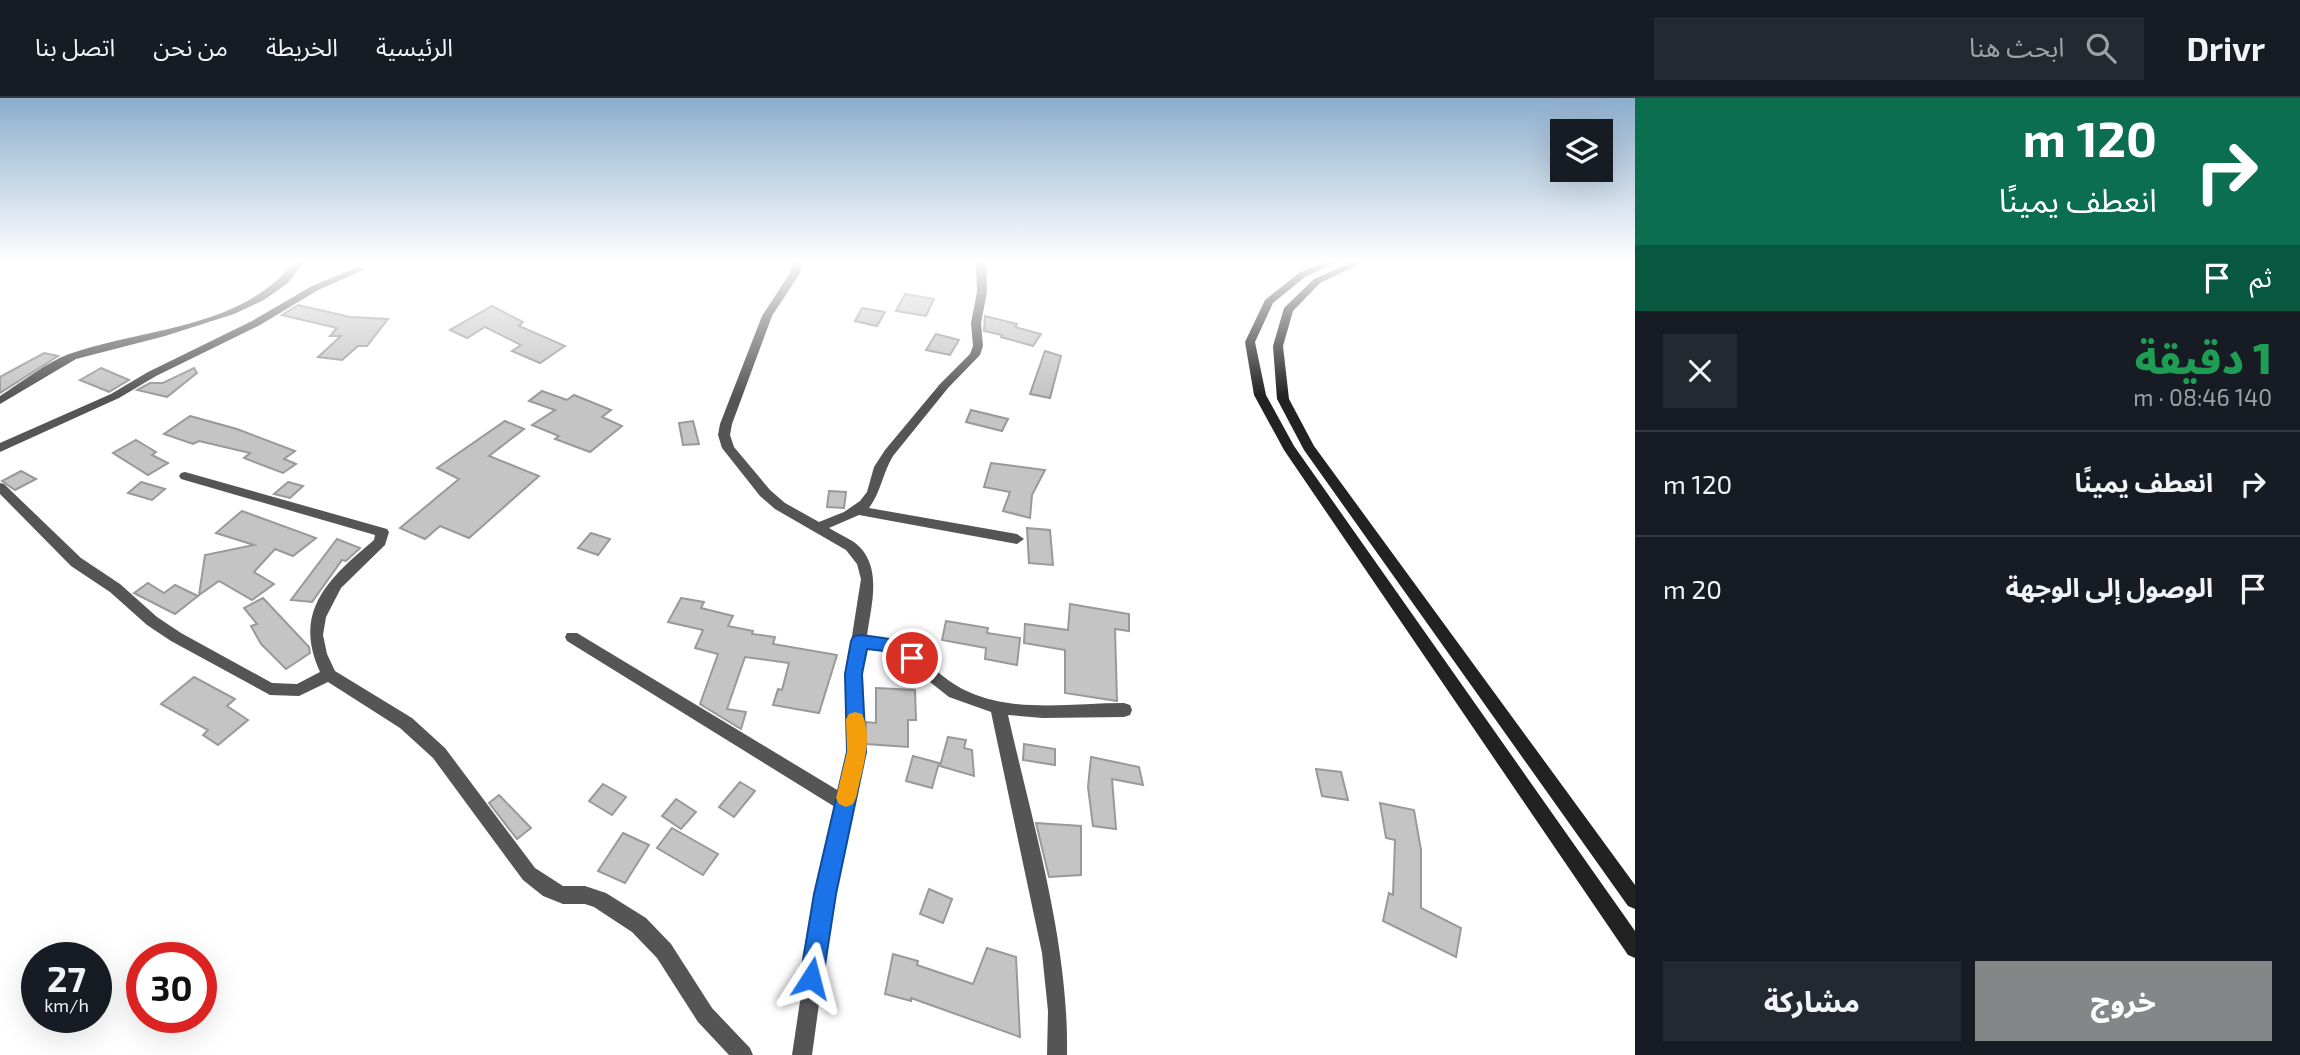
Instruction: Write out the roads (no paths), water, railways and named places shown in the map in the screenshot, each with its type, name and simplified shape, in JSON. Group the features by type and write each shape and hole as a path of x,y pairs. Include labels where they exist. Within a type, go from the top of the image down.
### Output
{"main road":[{"path":"1266,307 1250,342 1261,395 1288,446 1635,948"},
{"path":"1292,307 1278,346 1283,399 1308,446 1635,900"},
{"path":"1262,314 1286,320"}],"street":[{"path":"0,401 56,365 72,358 175,331 237,307"},
{"path":"0,448 115,396 152,374 284,307"},
{"path":"773,307 767,316 724,435 732,454 765,493 780,506 851,547 866,571 868,588 854,674 857,742 814,956 802,1055"},
{"path":"820,527 858,510 873,492 880,467 889,453 977,351 976,330 980,307"},
{"path":"185,476 382,532 380,542 332,589 320,607 316,623 316,643 329,675 397,717 439,753 528,874 538,883 563,895 585,895 598,899 652,937 677,967 705,1015 743,1055"},
{"path":"0,487 76,562 115,588 152,621 176,636 278,691 299,690 329,675"},
{"path":"858,510 1017,540"},
{"path":"572,637 845,804"},
{"path":"859,641 900,650 953,693 998,707 1124,710"},
{"path":"998,707 1052,953 1058,1011 1057,1055"}]}
